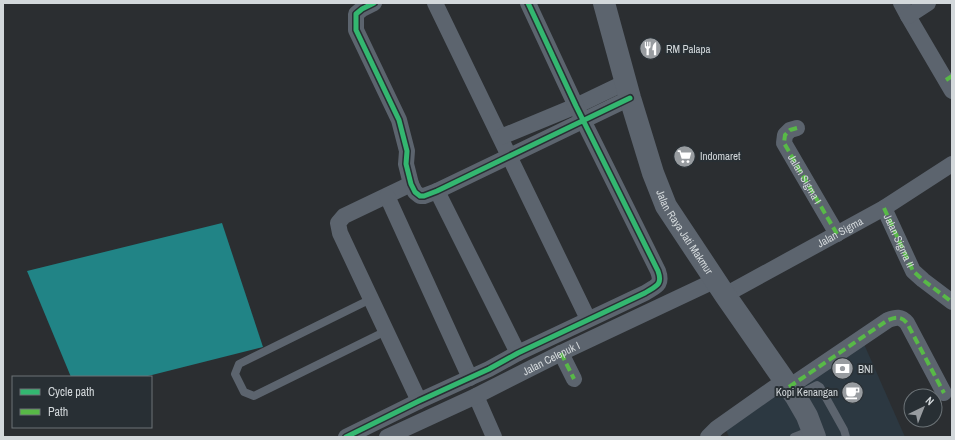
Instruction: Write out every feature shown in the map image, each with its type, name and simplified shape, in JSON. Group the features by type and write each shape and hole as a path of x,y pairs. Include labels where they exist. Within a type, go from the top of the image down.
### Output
{"main road":[{"name":"Jalan Raya Jati Makmur","path":"604,3 653,173 666,206 720,288 790,388 807,435"}],"street":[{"path":"374,3 356,14 356,30 399,120 407,151 406,164 411,184 415,192 420,196 437,191 584,120 628,90"},
{"path":"435,3 588,319"},
{"path":"346,437 470,378 588,319 645,293 658,285 660,279 528,3"},
{"path":"928,3 905,10 950,83"},
{"path":"501,137 576,106 628,90"},
{"name":"Jalan Sigma I","path":"797,128 790,130 785,135 784,142 837,234"},
{"name":"Jalan Sigma","path":"720,288 837,234 884,208 952,164"},
{"path":"411,184 344,216 338,223 340,233 419,401"},
{"path":"437,191 518,353"},
{"path":"387,196 470,378"},
{"name":"Jalan Sigma II","path":"884,208 913,271 952,302"},
{"name":"Jalan Celepuk I","path":"387,437 476,396 561,353 720,288"},
{"path":"708,437 717,428 790,388 888,320 899,317 904,319 907,323 944,394"},
{"path":"561,353 574,380"},
{"path":"476,396 494,437"}],"lane":[{"path":"371,299 239,364 235,374 244,392 254,396 386,331"},
{"path":"790,388 814,387 817,385 820,387 844,430 846,437"}],"shaded area":[{"path":"864,344 905,437 729,437 726,430 770,398"}],"water":[{"path":"222,223 263,347 148,376 71,376 27,271"}],"marked path":[{"path":"946,80 952,76"},
{"path":"797,128 790,130 785,135 784,143 837,234"},
{"path":"884,208 913,271 952,302"},
{"path":"789,387 888,320 898,318 903,319 907,323 944,393"},
{"path":"561,353 574,379"}],"cycle path":[{"path":"374,3 356,14 356,30 399,120 407,151 406,164 411,184 415,192 420,196 437,191 630,98"},
{"path":"346,437 489,369 518,353 645,293 658,285 660,279 658,271 576,106 528,3"}],"place":[{"name":"RM Palapa","path":"650,49"},
{"name":"Indomaret","path":"684,156"},
{"name":"BNI","path":"842,369"},
{"name":"Kopi Kenangan","path":"853,392"}]}
